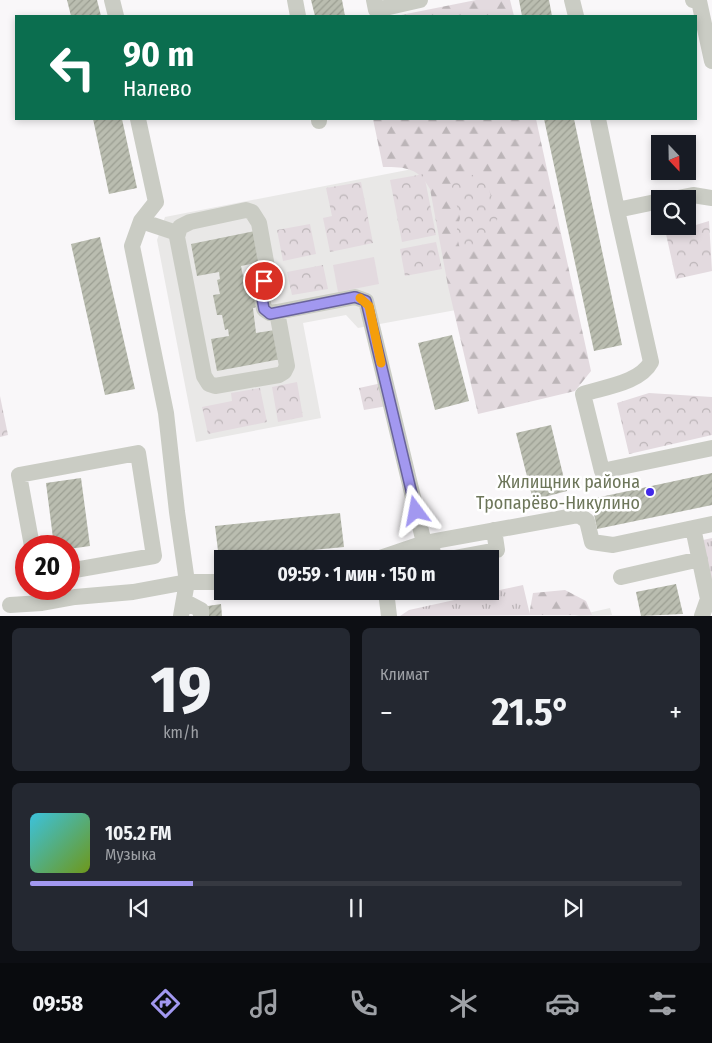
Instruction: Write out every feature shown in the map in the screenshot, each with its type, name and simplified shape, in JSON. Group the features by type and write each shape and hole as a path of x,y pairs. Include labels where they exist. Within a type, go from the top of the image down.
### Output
{"lane":[{"path":"112,0 116,15"},
{"path":"295,0 298,15"},
{"path":"374,0 376,10 420,0"},
{"path":"572,0 576,15"},
{"path":"699,0 712,61"},
{"path":"138,120 156,202 141,221 132,246 166,413 177,512 188,582 182,608 201,610 201,616"},
{"path":"598,120 651,362 647,369 638,376 583,394 602,471 712,448"},
{"path":"696,195 712,198"},
{"path":"617,210 651,204"},
{"path":"277,312 287,366 284,372 219,387 209,384 204,376 177,233 180,227 190,222 246,210 252,212 258,223 269,278 260,285 264,309 270,314 277,312 355,297 366,301 430,550"},
{"path":"141,221 177,233"},
{"path":"30,535 19,475 138,454 154,556 80,570"},
{"path":"148,514 177,512"},
{"path":"406,550 427,543 579,515 587,521 592,542 613,545 712,524"},
{"path":"693,528 710,599 702,616"},
{"path":"494,530 497,550"},
{"path":"621,577 700,559"},
{"path":"80,597 133,592 188,582 214,582"},
{"path":"8,605 26,600"},
{"path":"387,600 389,616"}],"shaded area":[{"path":"428,166 456,310 358,328 346,315 303,323 321,418 196,442 157,240 165,217"},
{"path":"610,608 612,615 575,616"}],"green space":[{"path":"476,0 510,0 514,15 401,15"},
{"path":"373,120 536,120 591,371 575,391 478,414 448,286 430,189 421,177 411,170 399,167 383,167"},
{"path":"483,171 498,218 480,250 461,253 456,233 460,218 451,183"},
{"path":"424,174 436,235 402,242 390,180"},
{"path":"361,182 373,243 330,252 323,218 332,216 326,188"},
{"path":"709,221 712,271 676,279 666,235 696,235 696,225"},
{"path":"310,224 316,254 283,261 277,230"},
{"path":"436,242 442,269 405,276 400,249"},
{"path":"374,257 379,284 338,292 333,265"},
{"path":"323,265 328,289 292,295 287,272"},
{"path":"297,382 303,417 278,422 272,387"},
{"path":"382,383 387,406 364,410 359,388"},
{"path":"260,388 267,422 208,434 202,407 232,401 231,393"},
{"path":"649,393 712,397 712,435 629,454 617,403"},
{"path":"0,396 8,435 0,437"},
{"path":"712,538 712,584 703,540"},
{"path":"523,585 530,615 400,616 409,610 455,600 499,600 499,590"},
{"path":"565,590 586,601 592,615 529,615 533,593"}],"building":[{"path":"67,0 97,0 101,15 71,15"},
{"path":"311,0 342,0 345,15 315,15"},
{"path":"519,0 549,0 552,15 522,15"},
{"path":"93,120 122,120 137,188 109,194"},
{"path":"544,120 574,120 622,345 594,351"},
{"path":"255,231 261,262 241,266 243,276 246,275 249,291 257,290 260,306 253,308 256,333 275,330 281,359 217,371 211,339 229,336 228,329 225,330 222,315 217,315 213,295 220,294 217,280 220,279 219,272 197,276 191,244"},
{"path":"100,237 135,389 105,395 71,244"},
{"path":"452,335 469,401 435,410 418,343"},
{"path":"551,425 567,491 533,500 516,433"},
{"path":"712,473 712,505 597,529 591,499"},
{"path":"81,478 90,546 80,547 80,535 53,535 46,483"},
{"path":"340,513 344,547 313,550 218,550 215,526"},
{"path":"676,584 683,614 641,616 636,592"},
{"path":"221,604 222,616 209,616 208,606"}],"slow traffic":[{"path":"360,298 366,301 369,306 381,363"}],"place":[{"name":"Жилищник района Тропарёво-Никулино","path":"650,492"}],"route":[{"path":"264,281 260,287 264,309 270,314 355,297 366,301 369,306 416,511"}]}
